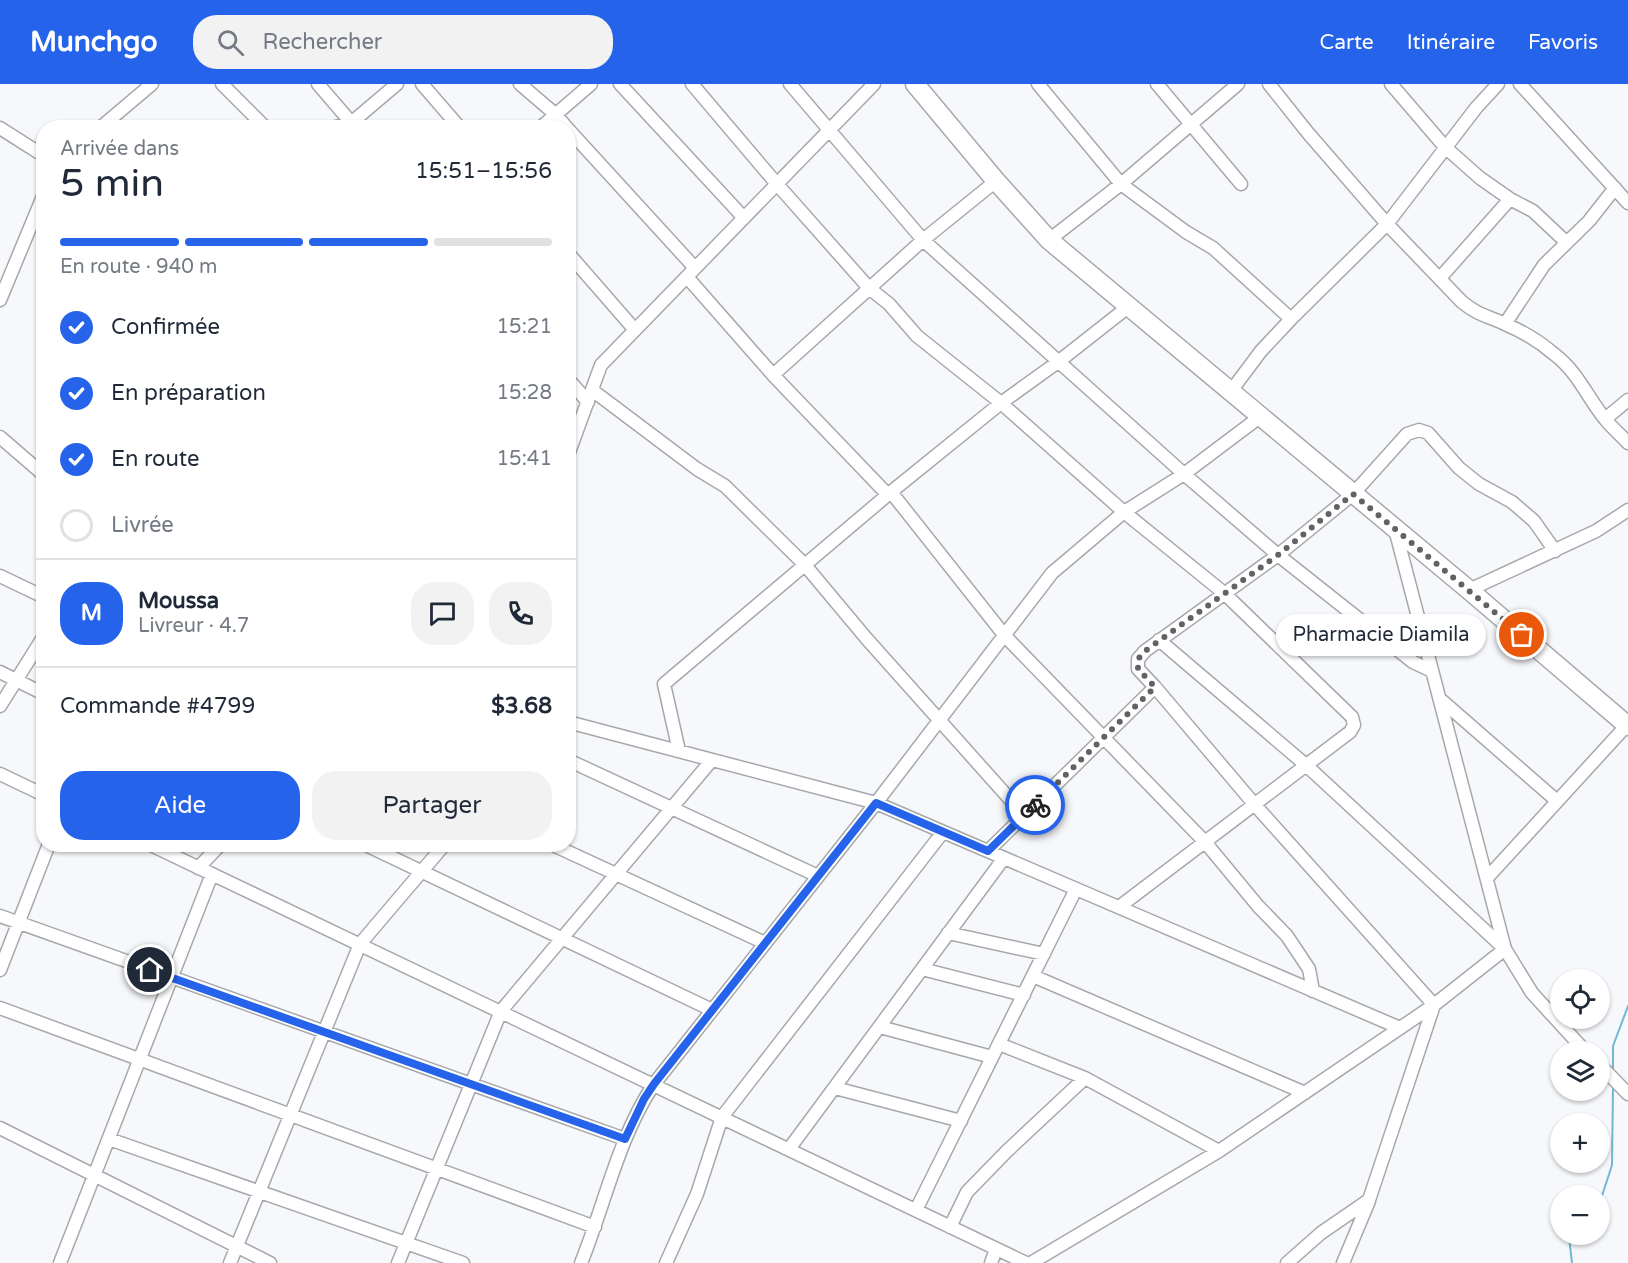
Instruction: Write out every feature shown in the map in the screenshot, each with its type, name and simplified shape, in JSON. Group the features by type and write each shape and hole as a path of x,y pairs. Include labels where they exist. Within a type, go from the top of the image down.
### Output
{"highway":[{"path":"915,84 1049,240 1469,590 1627,725"}],"street":[{"path":"109,120 152,84"},
{"path":"222,84 258,120"},
{"path":"318,84 349,120"},
{"path":"358,120 397,84"},
{"path":"422,84 453,120"},
{"path":"520,84 561,120"},
{"path":"549,120 591,84"},
{"path":"620,84 744,218"},
{"path":"692,84 869,288 889,304 917,336 1001,402 1124,512 1224,593 1352,717 1354,725 1350,732 1119,907"},
{"path":"790,84 923,240 1184,474 1278,555 1413,662 1432,671"},
{"path":"576,434 601,365 874,84"},
{"path":"1038,84 1122,184 1186,232 1213,248 1291,319"},
{"path":"1157,84 1240,184"},
{"path":"1049,240 1122,184 1238,84"},
{"path":"1269,84 1386,224 1472,310 1533,338 1567,364 1605,419 1628,443"},
{"path":"1391,84 1445,147 1480,178 1510,199 1533,211 1566,242"},
{"path":"1231,391 1261,351 1386,224 1445,147 1498,84"},
{"path":"1520,84 1628,203"},
{"path":"0,128 36,151"},
{"path":"576,137 691,273 773,375 889,494 1005,636 1205,842 1258,906 1287,936 1308,969 1313,991"},
{"path":"773,375 923,240 996,181"},
{"path":"1505,324 1544,265 1589,221 1615,188"},
{"path":"1440,278 1510,199"},
{"path":"0,300 36,214"},
{"path":"576,262 635,330"},
{"path":"679,751 664,684 1001,402 1058,362 1128,307"},
{"path":"576,385 725,486 805,565 866,638 941,719 1024,815"},
{"path":"1605,419 1628,400"},
{"path":"581,1263 625,1139 644,1099 654,1084 876,803 1052,573 1124,512 1184,474 1261,416"},
{"path":"1434,1005 1255,805 1138,669 1138,659 1159,640 1278,555 1353,494 1407,434 1419,430 1428,433 1459,468 1479,484 1512,502 1534,521 1555,551"},
{"path":"0,437 36,468"},
{"path":"1469,590 1555,551 1610,523 1628,510"},
{"path":"1395,529 1505,949"},
{"path":"0,576 36,593"},
{"path":"1159,640 1307,766 1505,949 1532,993 1576,1041"},
{"path":"0,706 36,648"},
{"path":"0,672 36,690"},
{"path":"988,851 1155,687"},
{"path":"1439,698 1557,801"},
{"path":"576,724 876,803 1400,1028"},
{"path":"1487,878 1627,725"},
{"path":"398,1263 501,1011 564,939 712,760"},
{"path":"576,764 818,876"},
{"path":"0,774 36,791"},
{"path":"666,1263 697,1194 722,1117 943,831"},
{"path":"0,970 46,852"},
{"path":"165,852 1026,1263"},
{"path":"198,868 213,852"},
{"path":"381,852 712,1010"},
{"path":"230,1263 360,944 438,852"},
{"path":"568,852 765,943"},
{"path":"789,1149 1004,858"},
{"path":"60,1263 212,874"},
{"path":"916,1210 1076,889"},
{"path":"0,916 625,1139"},
{"path":"948,933 1044,954"},
{"path":"1031,1263 1219,1151 1434,1005 1505,949"},
{"path":"922,969 1023,995"},
{"path":"1033,976 1305,1093"},
{"path":"1343,1263 1370,1200 1434,1005"},
{"path":"0,1008 595,1227"},
{"path":"880,1027 992,1057"},
{"path":"999,1044 1085,1078 1219,1151"},
{"path":"1610,1075 1628,1094"},
{"path":"950,1227 967,1192 1085,1078"},
{"path":"835,1088 961,1120"},
{"path":"0,1128 270,1263"},
{"path":"109,1139 463,1263"},
{"path":"1287,1263 1321,1233 1370,1200"},
{"path":"991,1263 996,1249"}],"waterway":[{"path":"1613,1072 1613,1046 1628,1006"},
{"path":"1606,1185 1612,1165 1613,1087"},
{"path":"1570,1245 1572,1263"}],"way so far":[{"path":"1035,805 1155,687 1138,669 1138,659 1145,651 1278,555 1353,494 1522,635"}],"place":[{"name":"Pharmacie Diamila","path":"1522,635"}],"route":[{"path":"150,970 625,1139 644,1099 654,1084 876,803 988,851 1035,805"}]}
